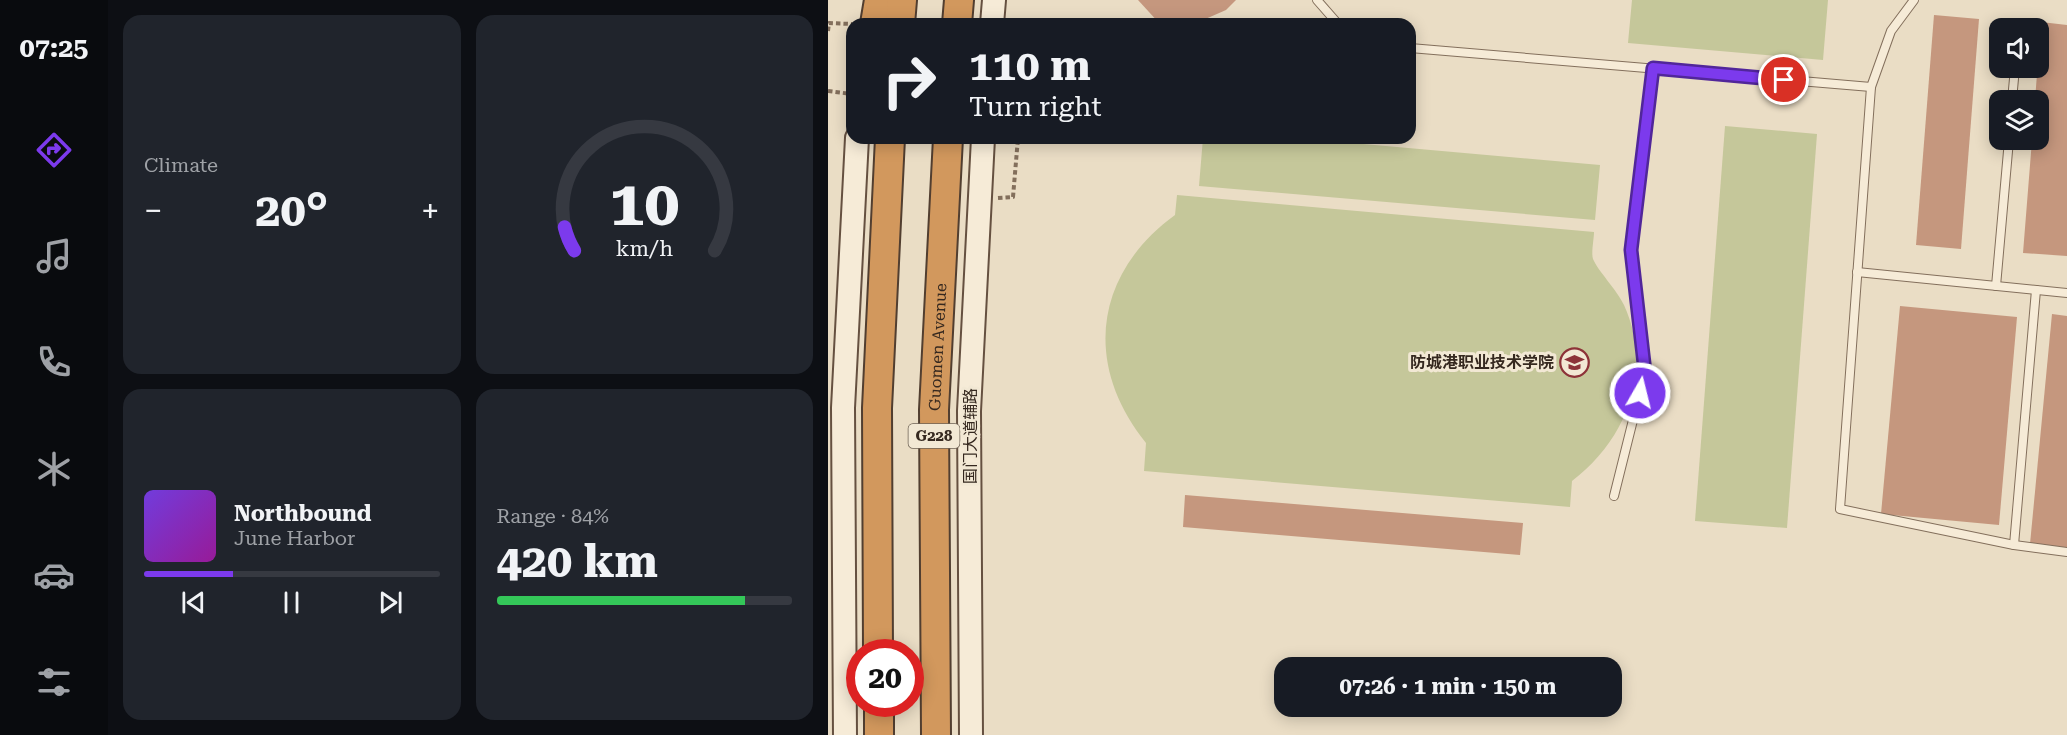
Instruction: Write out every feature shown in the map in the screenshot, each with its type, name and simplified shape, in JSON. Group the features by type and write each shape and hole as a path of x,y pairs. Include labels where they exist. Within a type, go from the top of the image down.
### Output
{"highway":[{"path":"876,18 879,0"},
{"path":"900,18 902,0"},
{"path":"958,18 959,0"},
{"path":"878,639 877,408 891,144"},
{"name":"Guomen Avenue","path":"936,735 934,410 948,144"},
{"path":"879,717 879,735"}],"street":[{"path":"866,18 868,0"},
{"path":"992,18 994,0"},
{"path":"845,735 843,408 857,144"},
{"name":"国门大道辅路","path":"971,735 969,411 983,144"}],"lane":[{"path":"1317,0 1333,18"},
{"path":"1914,0 1891,31 1871,87 1840,509 2014,545 2067,552"},
{"path":"1416,48 1871,87"},
{"path":"1614,496 1645,372 1631,250 1653,68"},
{"path":"1996,286 2008,150"},
{"path":"1857,272 2067,293"},
{"path":"2014,545 2036,290"}],"path":[{"path":"828,31 829,23 846,24"},
{"path":"828,92 846,94"},
{"path":"1013,198 1018,144"}],"green space":[{"path":"1632,0 1828,0 1823,60 1628,43"},
{"path":"1725,126 1817,134 1787,528 1695,521"},
{"path":"1202,144 1364,144 1600,165 1595,220 1199,186"},
{"path":"1177,195 1594,232 1593,259 1621,299 1633,330 1636,355 1635,379 1620,425 1591,464 1572,481 1570,507 1144,471 1146,443 1126,413 1113,383 1106,352 1106,322 1114,293 1127,265 1148,239 1175,215"}],"building":[{"path":"1138,0 1236,0 1226,10 1208,18 1154,18"},
{"path":"1934,15 1979,19 1961,249 1916,245"},
{"path":"2049,23 2067,25 2067,256 2023,253 2031,150 2049,150 2049,90 2036,90 2037,78 2049,78"},
{"path":"1900,306 2017,317 1999,525 1881,514"},
{"path":"2052,314 2067,316 2067,548 2030,544"},
{"path":"1185,495 1523,523 1520,555 1183,527"}],"place":[{"name":"防城港职业技术学院","path":"1575,362"}],"route":[{"path":"1640,393 1645,372 1631,250 1653,68 1784,80"}]}
